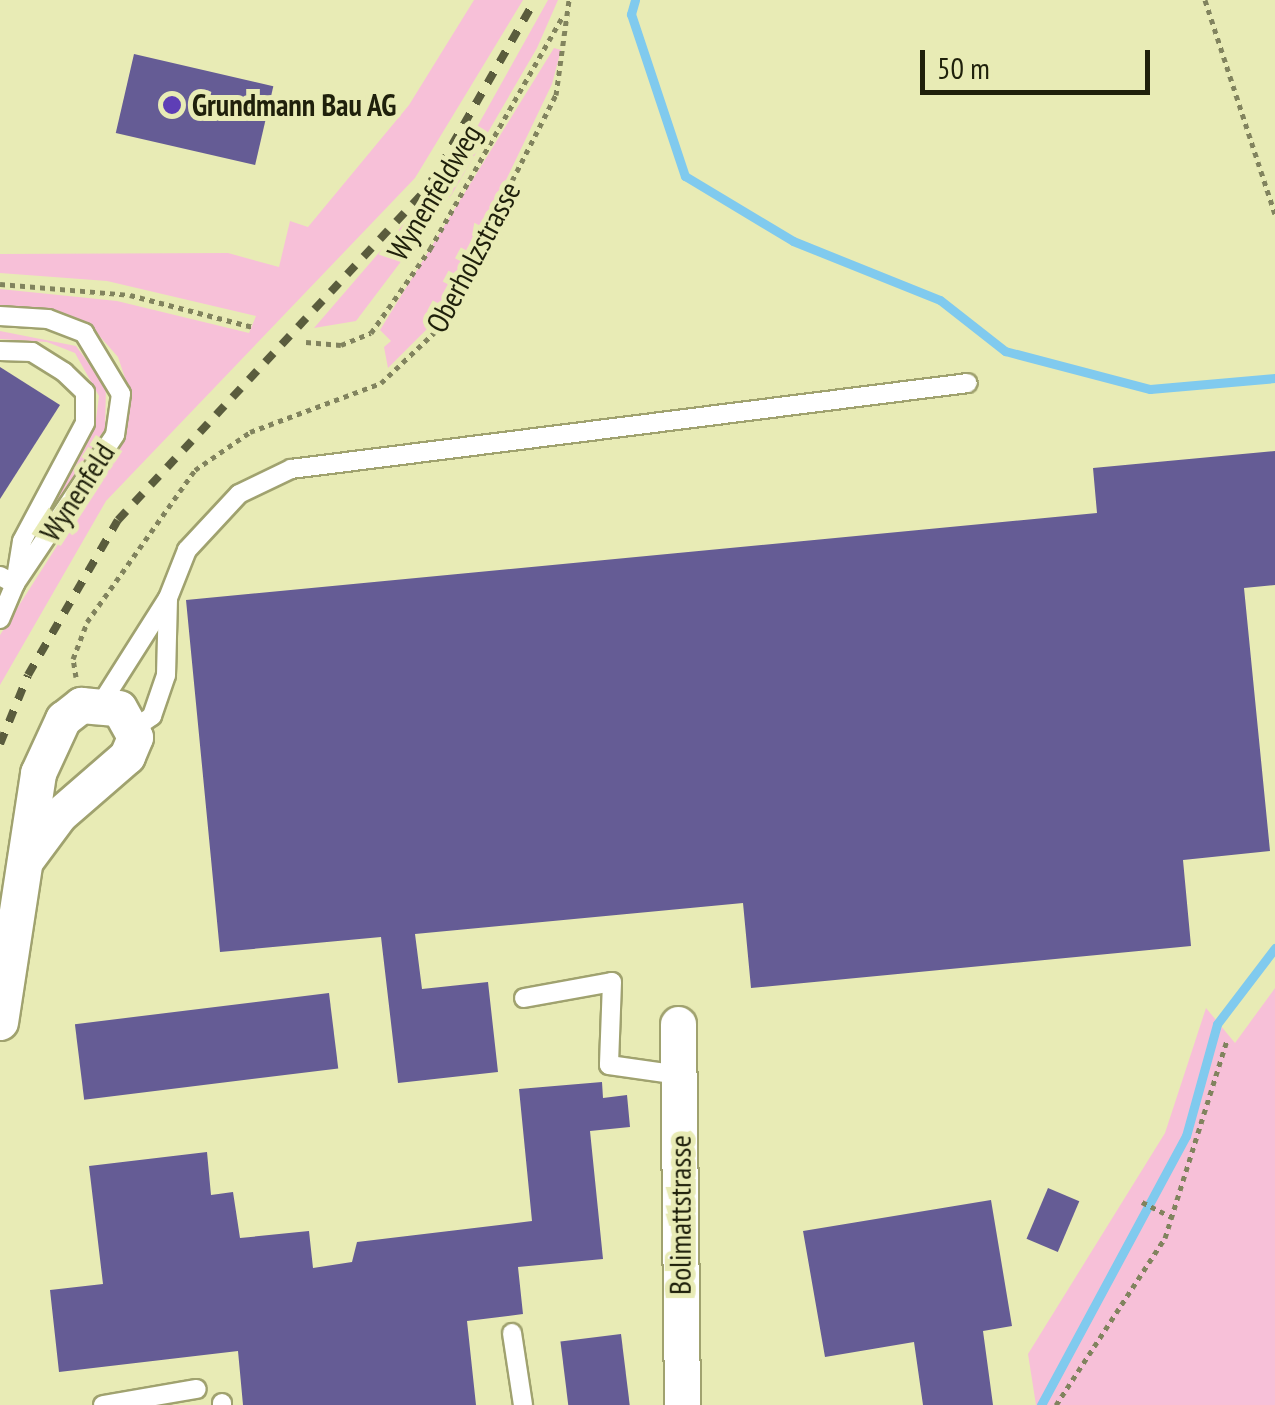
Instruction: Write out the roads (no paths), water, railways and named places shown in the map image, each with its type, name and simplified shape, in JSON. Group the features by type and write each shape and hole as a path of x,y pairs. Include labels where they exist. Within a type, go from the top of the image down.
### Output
{"street":[{"path":"0,1022 24,862 38,773 63,720 91,704 120,708 132,730 127,756 60,815 24,862"},
{"name":"Bolimattstrasse","path":"678,1024 682,1405"}],"lane":[{"name":"Wynenfeld","path":"0,316 48,319 84,333 121,394 115,435 8,580 0,619"},
{"path":"0,351 32,352 85,392 85,423 22,541 8,580"},
{"path":"0,366 32,352"},
{"path":"132,730 152,716 166,675 168,598 175,572 209,524 240,494 291,469 968,384"},
{"path":"91,704 168,598"},
{"path":"524,998 612,982 610,1066 679,1076"},
{"path":"512,1333 523,1405"},
{"path":"103,1405 198,1390"}],"waterway":[{"path":"635,0 631,14 685,176 793,241 940,300 1005,351 1150,389 1275,378"},
{"path":"1041,1405 1186,1136 1217,1024 1275,948"}],"railway":[{"path":"0,744 28,675 118,520 428,187 535,0"}],"place":[{"name":"Grundmann Bau AG","path":"172,105"}]}
